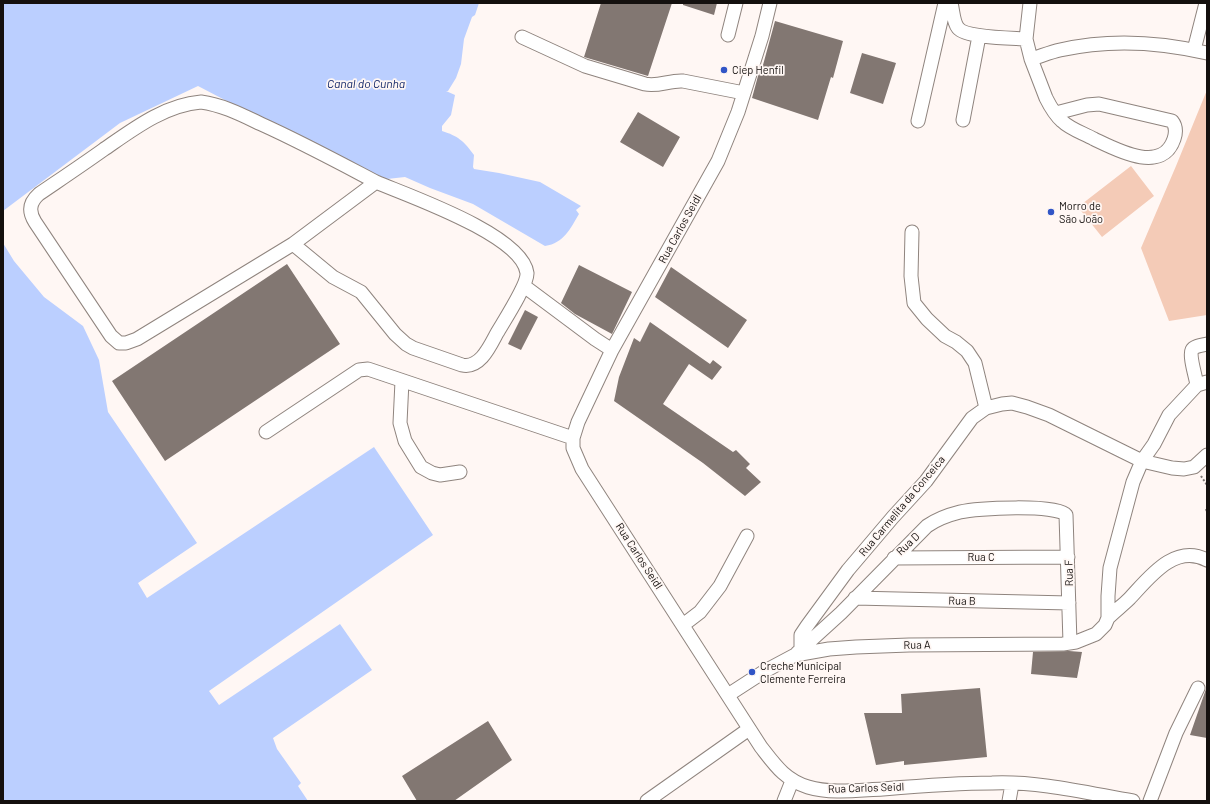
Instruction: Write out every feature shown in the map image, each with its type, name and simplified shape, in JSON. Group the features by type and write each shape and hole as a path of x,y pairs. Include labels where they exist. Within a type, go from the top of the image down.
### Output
{"street":[{"path":"728,35 736,3"},
{"name":"Rua Carlos Seidl","path":"770,3 762,36 738,112 718,161 612,350 578,422 573,438 573,448 582,469 761,747 778,769 792,781 823,796 872,795 967,783 994,782 1045,786 1133,801"},
{"path":"918,120 945,3"},
{"path":"951,3 957,27 962,31 979,36 1026,39"},
{"path":"1030,3 1026,39 1031,59 1046,98 1056,113 1061,120 1068,126 1119,152 1134,156 1150,157 1161,155 1169,148 1175,135 1175,125 1172,122 1099,104 1087,105 1056,113"},
{"path":"1031,59 1060,50 1098,44 1151,44 1201,51 1206,3"},
{"path":"963,120 979,36"},
{"path":"522,37 585,66 652,86 683,81 744,93"},
{"path":"293,244 333,277 361,292 395,334 406,344 413,348 464,366 470,366 475,363 488,348 524,286 527,273 524,263 509,248 490,234 465,219 376,182 290,137 232,110 201,102 177,106 138,126 39,194 30,206 32,218 111,336 119,343 126,343 137,339 293,244 376,182"},
{"path":"912,232 911,276 914,303 926,319 945,336 967,351 975,363 986,408"},
{"path":"524,286 612,350"},
{"path":"1108,618 1110,568 1133,482 1142,461 1154,444 1169,415 1202,383 1192,356 1192,350 1207,344"},
{"path":"266,432 359,370 368,369 573,438"},
{"path":"402,381 400,423 405,440 421,467 432,473 440,475 460,472"},
{"name":"Rua Carmelita da Conceica","path":"798,652 801,635 806,626 848,570 926,481 972,418 986,408 995,405 1007,404 1027,407 1069,425 1142,461 1172,468 1184,469 1194,466 1207,456"},
{"name":"Rua D","path":"798,652 832,621 927,526 941,518 972,510 1007,508 1055,510"},
{"name":"Rua F","path":"1055,510 1064,513 1066,516 1070,643"},
{"path":"683,625 700,612 720,586 747,536"},
{"name":"Rua A","path":"728,695 764,671 798,652 856,646 1070,643 1096,634 1106,625 1108,618 1129,599 1153,572 1169,561 1182,556 1195,556 1207,560"},
{"name":"Rua C","path":"894,558 1068,557"},
{"name":"Rua B","path":"855,598 1069,603"},
{"path":"1150,801 1176,733 1198,688"},
{"path":"647,801 750,729"},
{"path":"784,801 792,781"},
{"path":"1008,801 1012,784"}],"shaded area":[{"path":"1207,90 1207,315 1169,321 1141,248"},
{"path":"1131,166 1154,196 1102,237 1078,207"}],"water":[{"name":"Canal do Cunha","path":"3,3 479,3 464,39 461,64 456,78 448,91 446,91 455,95 451,115 442,126 442,131 457,137 467,146 474,155 474,169 540,182 581,206 576,210 579,214 562,239 545,246 473,204 405,177 378,180 198,86 120,123 3,211"},
{"path":"3,243 14,261 44,297 83,326 99,360 108,412 197,543 138,583 147,598 374,447 433,535 209,691 219,705 340,624 372,670 273,738 277,749 301,783 298,786 308,801 3,801"}],"building":[{"path":"601,3 672,3 648,76 584,57"},
{"path":"683,3 717,3 714,15 683,5"},
{"path":"775,21 843,41 833,78 831,77 818,120 752,98"},
{"path":"862,53 896,63 883,104 850,93"},
{"path":"638,112 680,137 663,167 620,142"},
{"path":"287,264 340,344 165,461 112,381"},
{"path":"579,265 632,292 612,334 575,314 561,303"},
{"path":"671,267 747,320 728,348 655,297"},
{"path":"525,310 538,317 521,350 508,344"},
{"path":"650,322 710,364 713,360 722,367 712,380 689,364 663,404 733,452 736,450 750,464 746,468 761,482 745,496 703,463 614,401 619,377 634,338 640,342"},
{"path":"1033,652 1082,652 1077,678 1031,674"},
{"path":"980,688 987,757 904,765 904,761 876,765 864,713 902,713 901,694"},
{"path":"1207,689 1207,738 1190,735"},
{"path":"488,721 512,760 454,801 417,801 402,776"}],"place":[{"name":"Ciep Henfil","path":"724,70"},
{"name":"Morro de São João","path":"1051,212"},
{"name":"Creche Municipal Clemente Ferreira","path":"752,672"}]}
